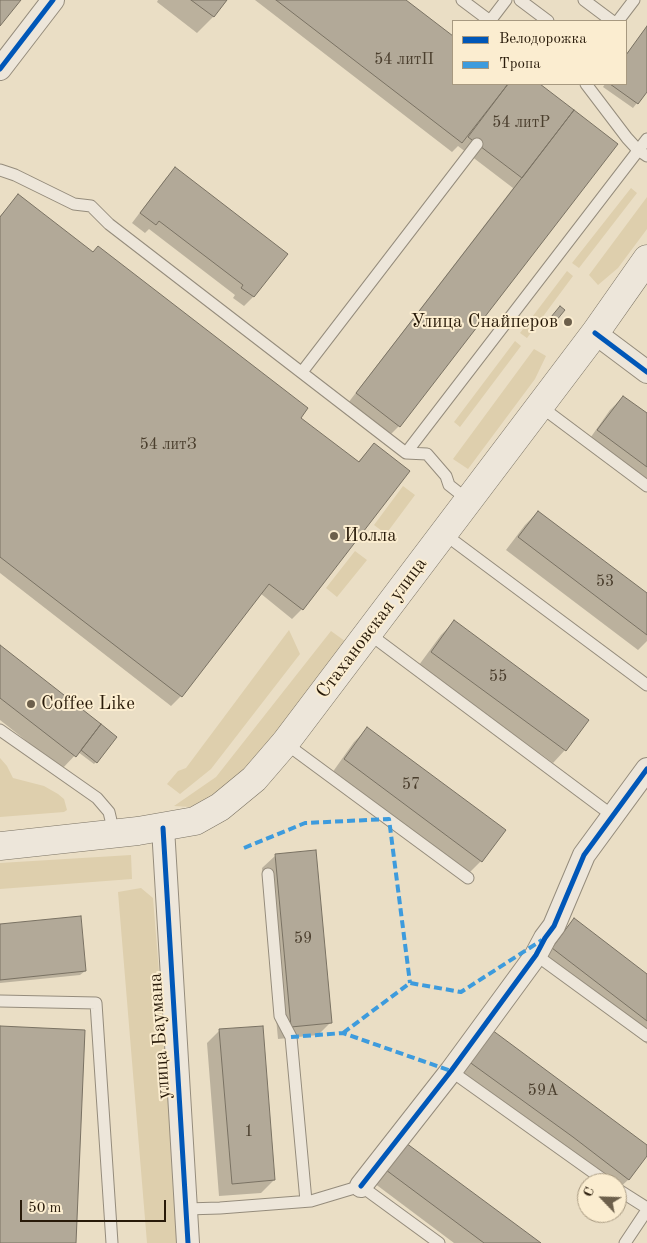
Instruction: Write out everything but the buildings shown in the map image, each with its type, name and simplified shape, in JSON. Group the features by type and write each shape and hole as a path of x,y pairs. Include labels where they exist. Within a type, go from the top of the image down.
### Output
{"main road":[{"name":"Стахановская улица","path":"0,846 163,828 194,821 220,807 254,779 285,743 368,634 595,333 647,259"}],"street":[{"path":"0,69 53,0"},
{"path":"595,333 647,372"},
{"path":"361,1186 451,1071 536,955 554,926 584,855 647,769"},
{"name":"улица Баумана","path":"163,828 188,1243"}],"lane":[{"path":"462,0 489,20"},
{"path":"491,20 506,0"},
{"path":"520,0 547,20"},
{"path":"584,0 611,20"},
{"path":"619,20 634,0"},
{"path":"587,85 627,138 643,153"},
{"path":"406,452 643,153 647,139"},
{"path":"302,372 477,144"},
{"path":"0,170 15,175 74,204 91,206 109,224 406,452 427,454 446,476 449,486 468,501"},
{"path":"540,406 647,486"},
{"path":"443,533 647,685"},
{"path":"368,634 612,816"},
{"path":"0,730 97,798 110,812 114,833"},
{"path":"285,743 468,878"},
{"path":"268,874 280,1016 291,1037 306,1201"},
{"path":"536,955 647,1036"},
{"path":"0,1001 96,1003 112,1243"},
{"path":"451,1071 594,1173"},
{"path":"186,1209 306,1201 361,1186 439,1243"},
{"path":"625,1243 647,1209 627,1196"}],"shaded area":[{"path":"631,188 637,193 579,268 572,263"},
{"path":"647,197 647,229 618,268 598,285 589,275"},
{"path":"567,271 573,276 527,338 520,333"},
{"path":"515,341 521,346 460,427 454,422"},
{"path":"534,349 546,356 535,379 468,469 453,459"},
{"path":"403,486 415,495 386,534 374,525"},
{"path":"355,551 367,560 337,597 326,588"},
{"path":"289,630 300,654 211,769 180,794 167,784 178,771 186,768"},
{"path":"331,631 349,644 254,766 223,791 190,807 174,806 216,777"},
{"path":"0,758 7,766 13,778 44,786 58,794 64,799 67,810 64,812 0,817"},
{"path":"131,855 132,879 0,889 0,863"},
{"path":"141,888 153,898 181,1243 147,1243 118,892"}],"marked path":[{"path":"244,848 305,823 389,819 410,983"},
{"path":"343,1033 410,983 461,992 542,940"},
{"path":"291,1037 343,1033 451,1071"}],"cycle path":[{"path":"0,69 53,0"},
{"path":"595,333 647,372"},
{"path":"361,1186 451,1071 536,955 554,926 584,855 647,769"},
{"path":"163,828 188,1243"}],"place":[{"name":"Улица Снайперов","path":"568,322"},
{"name":"Иолла","path":"334,536"},
{"name":"Coffee Like","path":"31,704"}]}
